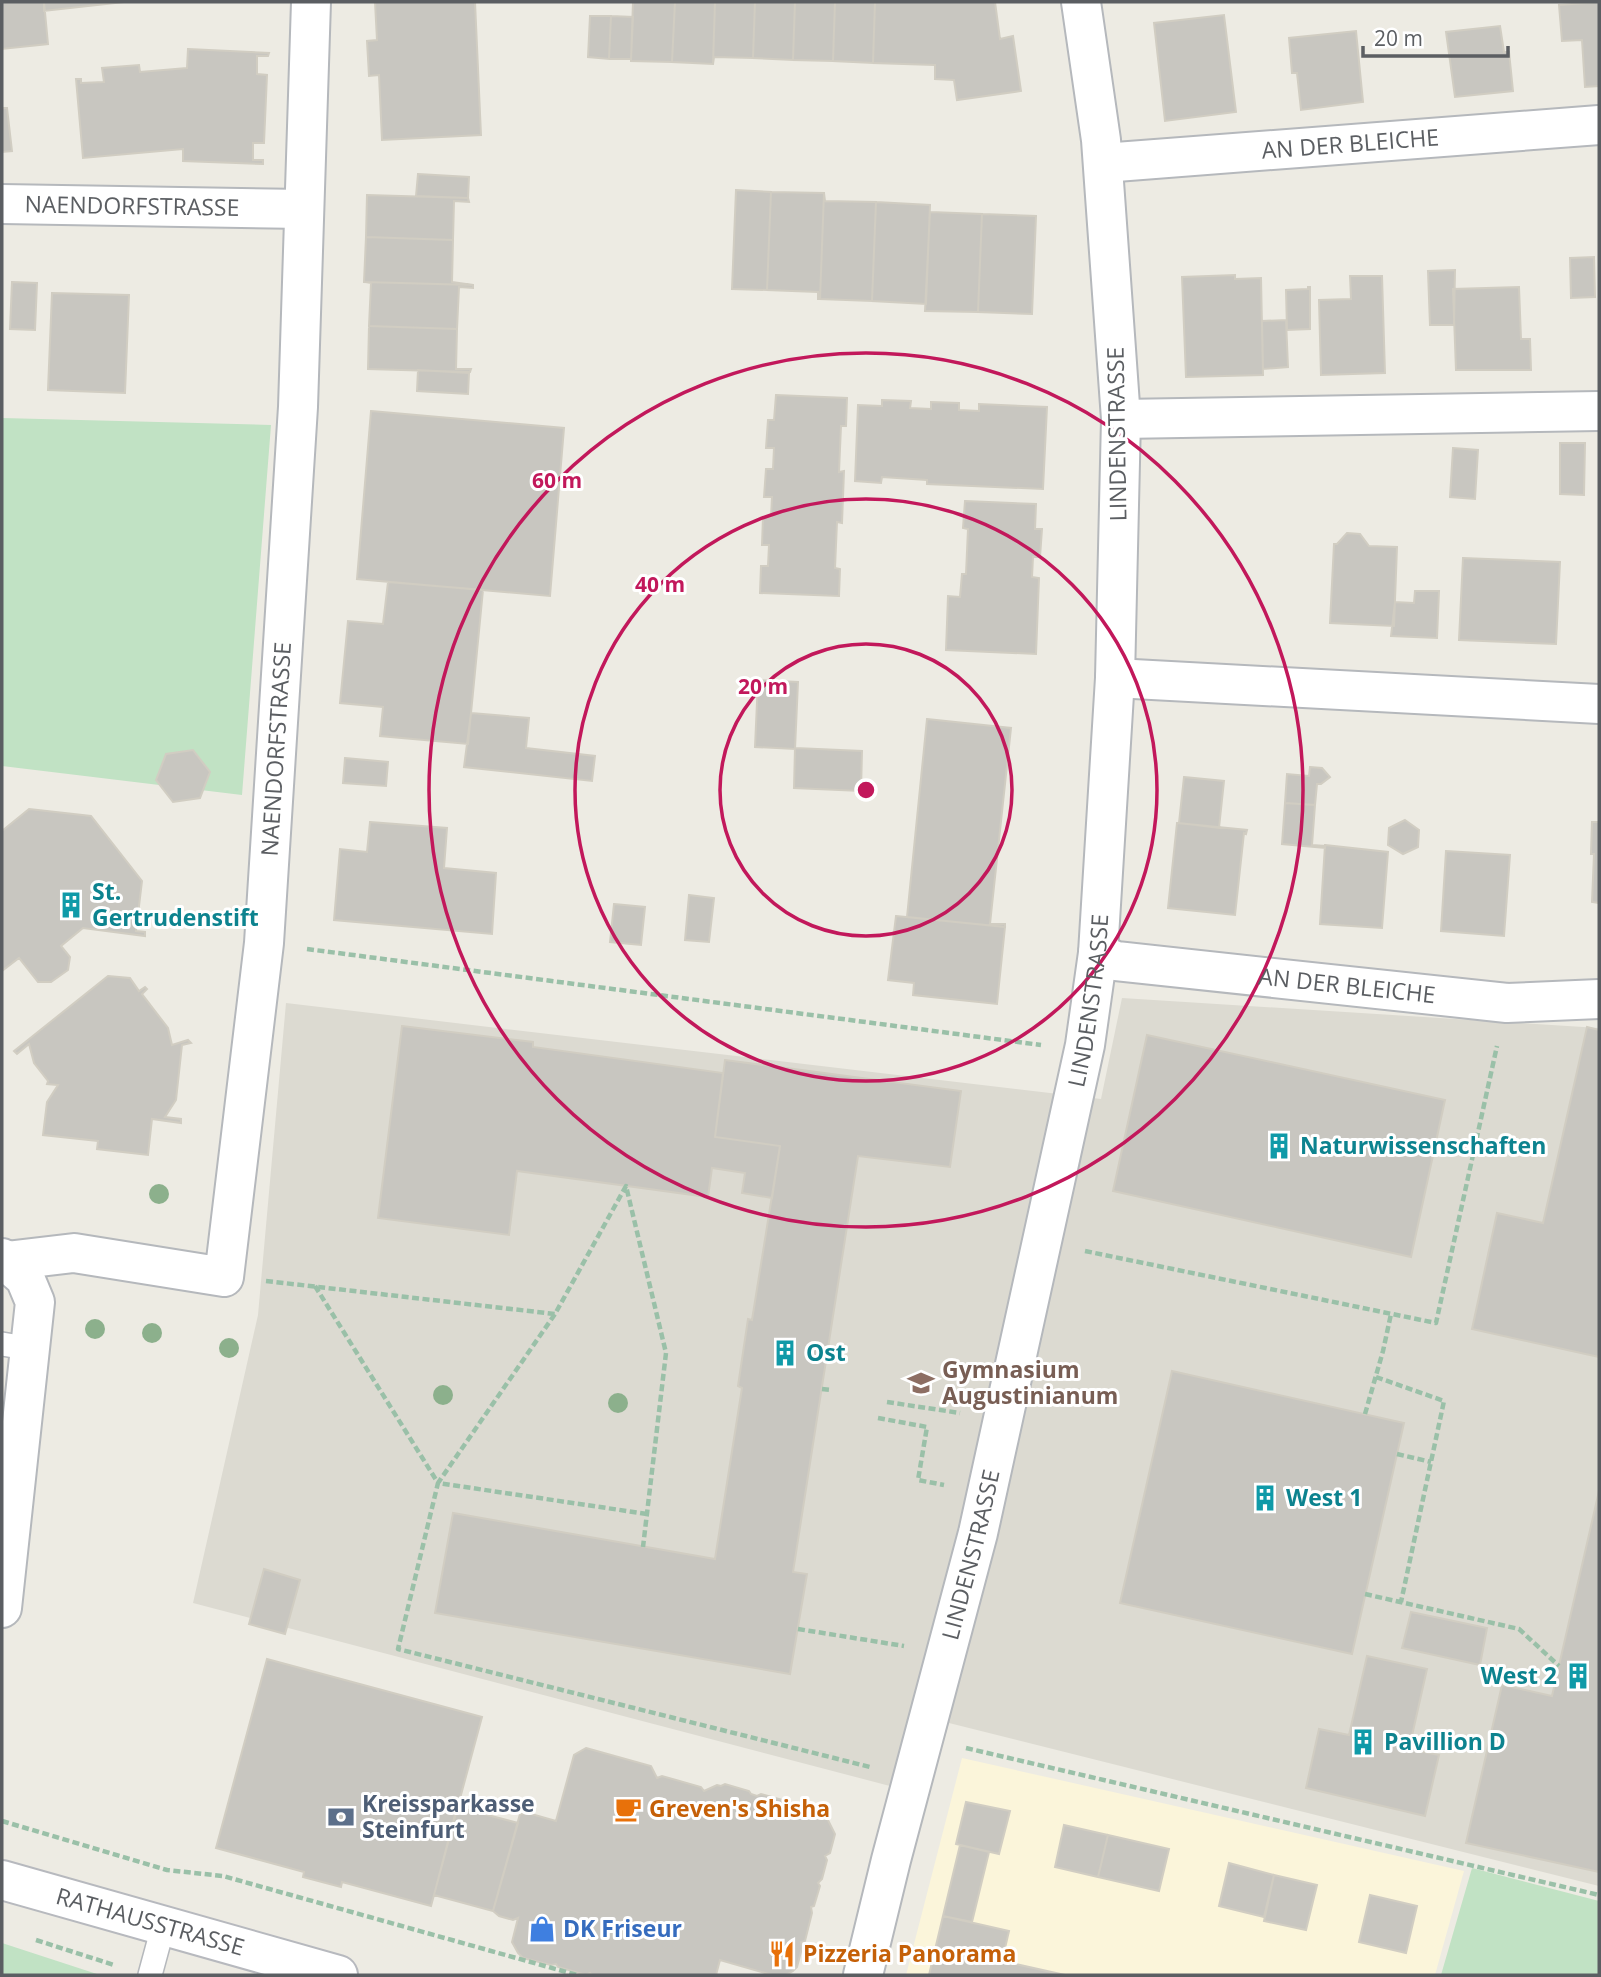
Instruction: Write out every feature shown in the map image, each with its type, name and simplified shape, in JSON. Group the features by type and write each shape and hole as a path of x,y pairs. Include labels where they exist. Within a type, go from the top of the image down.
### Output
{"street":[{"name":"NAENDORFSTRASSE","path":"224,1277 264,943 298,407 311,2"},
{"name":"LINDENSTRASSE","path":"863,1975 893,1849 978,1534 1085,1045 1098,953 1115,678 1121,419 1102,163 1081,2"},
{"name":"AN DER BLEICHE","path":"1102,163 1599,125"},
{"name":"NAENDORFSTRASSE","path":"2,204 304,209"},
{"path":"1121,419 1599,411"},
{"path":"1115,678 1599,704"},
{"name":"AN DER BLEICHE","path":"1098,953 1115,961 1507,1003 1599,999"},
{"path":"4,1260 74,1253 224,1277"},
{"path":"2,1608 17,1346 36,1302 25,1278 4,1260"},
{"name":"RATHAUSSTRASSE","path":"2,1880 338,1975"}],"lane":[{"path":"150,1975 163,1927"}],"path":[{"path":"264,943 1052,1046"},
{"path":"1081,1250 1436,1323 1507,1003"},
{"path":"643,1547 666,1353 626,1186 555,1314 438,1483 398,1649 874,1768"},
{"path":"224,1277 555,1314"},
{"path":"315,1286 438,1483 647,1514"},
{"path":"1365,1414 1391,1314"},
{"path":"1376,1377 1444,1401 1401,1602"},
{"path":"822,1389 831,1390"},
{"path":"887,1402 968,1415"},
{"path":"878,1418 927,1427 919,1480 953,1487"},
{"path":"1397,1454 1431,1462"},
{"path":"1366,1594 1519,1629 1559,1666"},
{"path":"798,1629 885,1641"},
{"path":"924,1739 1599,1895"},
{"path":"2,1821 167,1870 223,1876 577,1975"},
{"path":"35,1939 121,1967"}],"shaded area":[{"name":"Gymnasium Augustinianum","path":"1122,998 1599,1028 1599,1886 949,1723 928,1796 193,1603 258,1315 286,1003 1101,1099"},
{"path":"962,1758 1464,1871 1435,1975 906,1975"}],"green space":[{"path":"2,418 271,425 242,795 2,766"},
{"path":"1472,1868 1599,1901 1599,1975 1441,1975"},
{"path":"2,1943 100,1975 2,1975"}],"building":[{"path":"2,2 44,2 48,44 2,49"},
{"path":"44,2 124,2 44,11"},
{"path":"375,2 475,2 481,135 382,140 379,75 369,76 367,41 377,40"},
{"path":"633,2 675,2 672,62 631,61"},
{"path":"675,2 715,2 713,64 672,62"},
{"path":"715,2 755,2 753,58 714,57 713,64"},
{"path":"755,2 795,2 793,60 753,58"},
{"path":"795,2 835,2 833,61 793,60"},
{"path":"835,2 875,2 873,63 833,61"},
{"path":"875,2 995,2 1000,39 1013,36 1021,91 957,100 954,80 935,79 935,65 873,63"},
{"path":"1599,2 1599,86 1585,87 1582,40 1562,41 1559,5"},
{"path":"1224,15 1236,112 1165,121 1154,23"},
{"path":"590,16 611,16 609,59 588,57"},
{"path":"611,16 633,17 631,59 609,59"},
{"path":"1500,26 1504,52 1509,52 1513,91 1455,97 1446,32"},
{"path":"1356,31 1363,102 1301,110 1297,73 1292,73 1289,38"},
{"path":"188,49 269,53 268,56 257,56 257,74 267,75 264,143 253,143 253,160 263,160 263,164 183,161 183,149 83,158 76,79 81,79 81,83 104,82 102,68 139,65 140,72 187,68"},
{"path":"2,108 7,108 12,151 2,152"},
{"path":"418,174 469,177 468,198 416,196"},
{"path":"736,190 771,192 767,290 732,289"},
{"path":"771,192 824,193 820,299 818,292 767,290"},
{"path":"824,193 825,201 876,202 872,301 820,299"},
{"path":"367,195 468,198 469,202 454,201 453,240 366,237"},
{"path":"876,202 930,205 926,304 872,301"},
{"path":"930,212 982,214 978,312 925,311"},
{"path":"982,214 1036,216 1032,314 978,312"},
{"path":"366,237 453,240 452,282 473,285 364,282"},
{"path":"1594,257 1595,297 1571,298 1570,258"},
{"path":"1455,270 1454,325 1430,325 1428,271"},
{"path":"1235,275 1235,279 1261,278 1263,375 1186,377 1182,277"},
{"path":"1350,276 1382,276 1385,373 1321,375 1319,300 1351,299"},
{"path":"12,282 37,283 35,330 10,329"},
{"path":"364,282 473,285 473,288 459,287 457,329 369,326 371,283"},
{"path":"1308,287 1310,329 1287,330 1286,290"},
{"path":"1519,287 1521,339 1530,339 1531,370 1456,370 1453,289"},
{"path":"52,293 129,295 125,393 48,390"},
{"path":"1286,320 1288,367 1263,369 1262,321"},
{"path":"369,326 457,329 456,369 471,369 470,372 368,369"},
{"path":"418,370 469,373 468,394 417,391"},
{"path":"776,395 847,398 846,426 841,426 839,472 844,471 842,523 837,522 835,568 840,569 839,596 760,593 761,566 768,566 769,545 762,545 763,517 771,517 772,497 764,497 766,469 773,469 774,448 766,448 768,420 774,420"},
{"path":"882,400 911,401 910,408 931,409 931,402 959,403 959,410 979,411 979,404 1047,407 1043,489 927,484 927,480 882,477 881,483 855,481 858,405 882,406"},
{"path":"371,411 564,428 550,596 357,579"},
{"path":"1560,443 1585,443 1584,495 1560,494"},
{"path":"1453,448 1478,450 1475,499 1450,497"},
{"path":"965,501 1036,504 1035,529 1042,529 1040,557 1033,557 1032,577 1039,578 1036,654 946,650 948,596 960,597 962,574 966,574 968,529 963,528"},
{"path":"1347,533 1360,534 1369,546 1397,547 1394,626 1330,623 1334,544"},
{"path":"1463,558 1560,562 1556,644 1459,640"},
{"path":"388,582 483,590 468,744 380,736 383,707 340,703 348,621 383,624"},
{"path":"1415,591 1439,591 1437,638 1391,636 1395,602 1414,603"},
{"path":"758,680 798,682 795,749 755,747"},
{"path":"471,713 529,718 526,748 595,756 592,781 464,767"},
{"path":"927,719 1011,728 990,924 1005,924 1005,927 907,917"},
{"path":"795,748 862,751 861,791 794,788"},
{"path":"193,750 210,772 200,798 173,802 156,780 166,754"},
{"path":"345,758 388,762 386,786 343,783"},
{"path":"1310,767 1322,768 1330,777 1317,784 1315,805 1285,803 1287,774 1309,776"},
{"path":"1184,777 1224,781 1219,828 1179,823"},
{"path":"1285,803 1315,805 1312,845 1325,848 1282,844"},
{"name":"St. Gertrudenstift","path":"29,809 91,816 142,881 136,931 145,932 145,936 83,928 61,946 70,957 68,970 51,982 38,982 19,958 2,971 2,831"},
{"path":"1405,820 1419,830 1418,847 1403,854 1388,845 1389,828"},
{"path":"370,822 447,828 444,868 496,873 492,934 334,920 340,849 367,852"},
{"path":"1592,822 1599,822 1599,903 1592,902"},
{"path":"1177,823 1247,830 1246,834 1244,833 1235,915 1168,908"},
{"path":"1325,845 1388,852 1382,928 1320,924"},
{"path":"1446,851 1510,855 1504,936 1441,931"},
{"path":"689,895 714,898 709,942 685,940"},
{"path":"614,904 645,907 641,945 610,942"},
{"path":"896,916 1005,927 997,1004 913,995 914,983 888,980"},
{"path":"108,976 130,978 139,991 145,987 147,989 142,994 168,1028 172,1045 188,1040 191,1043 182,1045 176,1100 165,1117 181,1119 181,1123 152,1119 148,1155 97,1149 98,1141 43,1135 47,1102 58,1085 47,1084 48,1081 34,1063 29,1044 17,1054 14,1051"},
{"path":"402,1026 533,1042 533,1047 723,1073 715,1137 780,1146 772,1198 742,1193 745,1173 712,1168 708,1197 517,1171 509,1235 378,1218"},
{"path":"1587,1027 1599,1030 1599,1357 1472,1329 1497,1213 1543,1223"},
{"name":"Naturwissenschaften","path":"1147,1035 1445,1100 1411,1257 1113,1191"},
{"name":"Ost","path":"725,1060 961,1091 950,1167 858,1156 793,1572 807,1574 790,1674 435,1613 453,1513 715,1559 742,1388 738,1386 748,1319 752,1320 780,1146 715,1137"},
{"name":"West 1","path":"1172,1371 1404,1423 1352,1654 1120,1603"},
{"name":"West 2","path":"1599,1491 1599,1872 1466,1843 1502,1685 1552,1696"},
{"path":"264,1569 300,1580 285,1634 249,1624"},
{"path":"1411,1612 1487,1628 1480,1665 1402,1648"},
{"name":"Pavillion D","path":"1367,1656 1427,1669 1409,1749 1439,1755 1425,1816 1306,1788 1319,1729 1349,1735"},
{"path":"267,1659 482,1717 431,1906 342,1882 341,1887 303,1877 304,1872 216,1848"},
{"path":"586,1748 651,1766 657,1778 662,1776 701,1787 704,1791 725,1784 757,1796 761,1794 783,1800 786,1804 826,1816 835,1834 830,1853 825,1856 827,1860 822,1879 818,1883 820,1886 814,1906 811,1907 805,1941 801,1942 797,1967 793,1971 786,1975 772,1975 720,1960 716,1975 586,1975 558,1967 556,1964 523,1958 518,1953 512,1942 518,1918 513,1920 493,1911 520,1814 528,1813 556,1821 574,1755"},
{"path":"966,1802 1010,1811 999,1854 956,1844"},
{"path":"457,1807 518,1823 493,1911 434,1895"},
{"path":"1064,1825 1108,1835 1098,1877 1055,1867"},
{"path":"1108,1835 1169,1849 1159,1891 1098,1877"},
{"path":"960,1845 989,1852 972,1922 943,1916"},
{"path":"1229,1863 1274,1875 1264,1917 1219,1906"},
{"path":"1274,1875 1317,1885 1306,1930 1264,1921"},
{"path":"1370,1895 1417,1906 1406,1953 1359,1942"},
{"path":"943,1916 1009,1931 1002,1961 1065,1975 929,1975"}],"place":[{"name":"St. Gertrudenstift","path":"71,905"},
{"name":"Naturwissenschaften","path":"1279,1146"},
{"name":"Ost","path":"785,1353"},
{"name":"Gymnasium Augustinianum","path":"921,1383"},
{"name":"West 1","path":"1265,1498"},
{"name":"West 2","path":"1578,1676"},
{"name":"Pavillion D","path":"1363,1742"},
{"name":"Greven's Shisha","path":"628,1809"},
{"name":"Kreissparkasse Steinfurt","path":"341,1817"},
{"name":"DK Friseur","path":"542,1929"},
{"name":"Pizzeria Panorama","path":"782,1954"}]}
